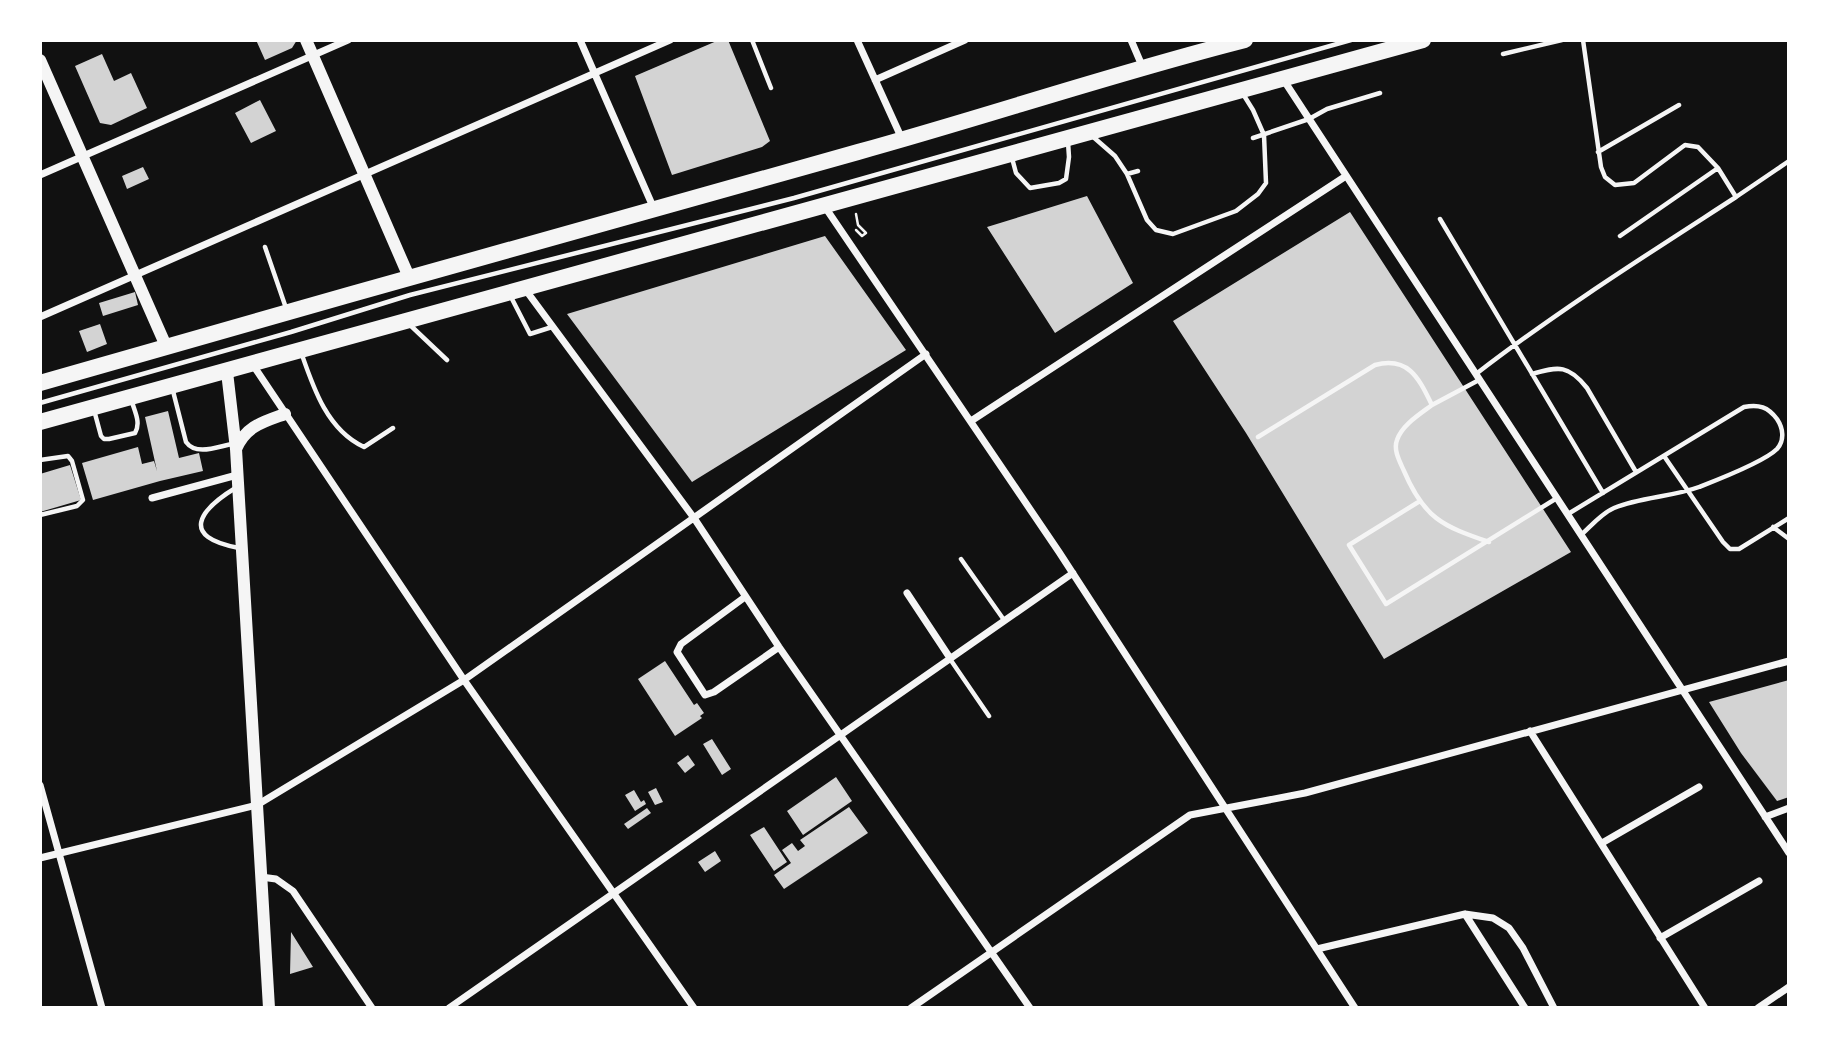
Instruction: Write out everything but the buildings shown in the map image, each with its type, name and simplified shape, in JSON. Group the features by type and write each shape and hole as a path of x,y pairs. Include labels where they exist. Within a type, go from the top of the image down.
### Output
{"highway":[{"path":"40,383 902,140 1143,69 1207,46 1245,40"},
{"path":"40,422 1423,40"}],"street":[{"path":"306,40 409,277"},
{"path":"40,175 348,40"},
{"path":"580,40 654,209"},
{"path":"40,317 670,40"},
{"path":"857,40 902,140"},
{"path":"875,79 965,40"},
{"path":"1131,40 1143,69"},
{"path":"40,60 166,346"},
{"path":"1282,79 1789,853"},
{"path":"971,421 1346,176"},
{"path":"825,207 1073,573 1355,1008"},
{"path":"517,291 553,327 694,518 779,646 1030,1008"},
{"path":"40,858 257,805 464,680 926,354"},
{"path":"253,364 464,680 694,1008"},
{"path":"227,372 238,481 269,1008"},
{"path":"235,446 248,430 258,423 285,414"},
{"path":"152,498 238,481"},
{"path":"449,1008 1073,573"},
{"path":"907,593 950,658"},
{"path":"746,597 681,644 677,652 705,695 714,692 779,646"},
{"path":"911,1008 1190,814 1305,793 1789,661"},
{"path":"1530,731 1705,1008"},
{"path":"40,785 102,1008"},
{"path":"1602,843 1699,787"},
{"path":"1765,817 1789,807"},
{"path":"261,877 276,879 293,891 372,1008"},
{"path":"1660,938 1759,881"},
{"path":"1317,949 1465,914 1493,918 1509,928 1523,948 1554,1008"},
{"path":"1465,914 1525,1008"},
{"path":"1758,1008 1789,987"}],"lane":[{"path":"752,40 771,88"},
{"path":"40,403 411,295 794,198 1350,40"},
{"path":"1503,54 1562,40"},
{"path":"1583,40 1598,152 1605,177 1615,185 1634,183 1685,145 1698,146 1718,168 1736,197"},
{"path":"1088,133 1115,156 1147,220 1156,230 1173,234 1236,211 1258,194 1266,183 1264,135 1240,90"},
{"path":"1253,138 1309,119 1327,109 1380,93"},
{"path":"1598,152 1679,105"},
{"path":"1011,154 1016,173 1030,188 1059,183 1066,179 1069,157 1067,139"},
{"path":"1489,542 1441,523 1420,501 1412,490 1399,460 1396,441 1405,427 1432,405 1477,377 1515,344 1789,161"},
{"path":"1620,236 1718,168"},
{"path":"1126,174 1138,171"},
{"path":"1440,219 1603,493"},
{"path":"265,247 287,312"},
{"path":"517,291 530,334 553,327"},
{"path":"407,322 447,360"},
{"path":"301,351 327,414 354,441 364,447 393,428"},
{"path":"1258,437 1375,365 1388,362 1411,370 1432,405"},
{"path":"1532,374 1553,368 1578,376 1636,472"},
{"path":"172,386 186,442 190,448 197,450 235,446"},
{"path":"93,408 104,439 135,433 139,425 131,397"},
{"path":"1567,514 1744,407 1765,407 1780,423 1782,441 1778,448 1764,457 1698,487 1615,508 1581,535"},
{"path":"40,460 68,456 72,461 83,500 77,506 40,515"},
{"path":"1664,456 1723,542 1731,549 1739,549 1789,518"},
{"path":"238,481 207,508 201,529 205,537 215,543 242,549"},
{"path":"1420,501 1349,545 1386,604 1557,498"},
{"path":"1773,527 1789,539"},
{"path":"961,559 1004,620"},
{"path":"950,658 989,716"}],"path":[{"path":"852,226 862,236 866,233 858,225"}]}
